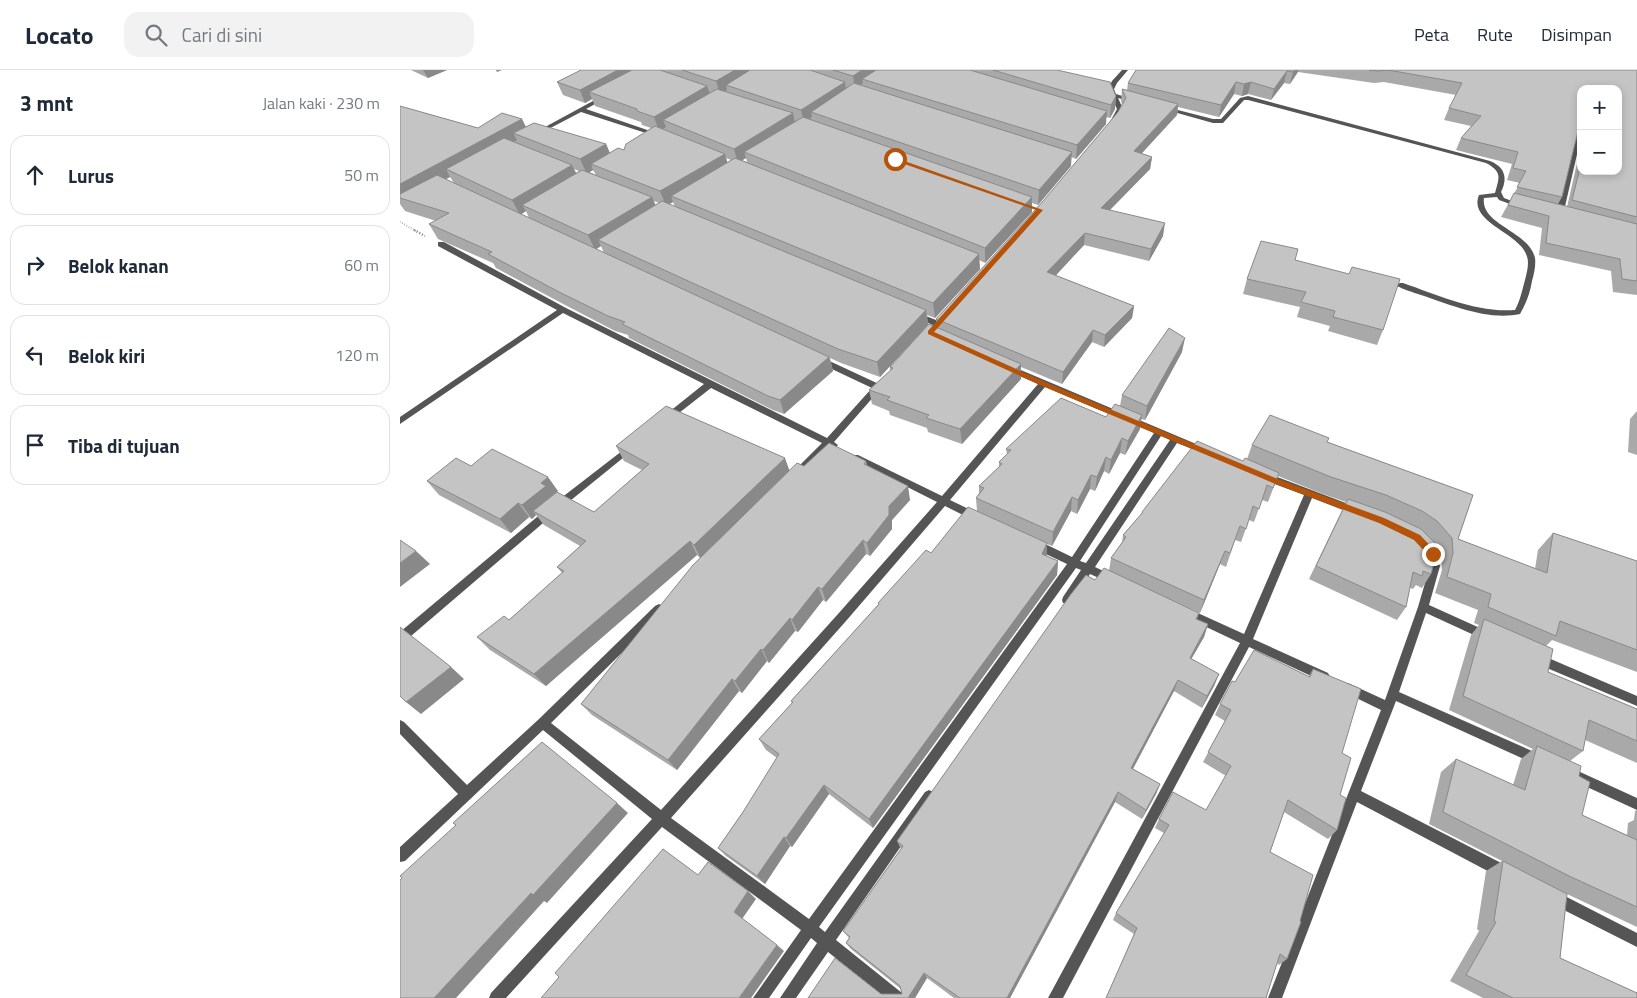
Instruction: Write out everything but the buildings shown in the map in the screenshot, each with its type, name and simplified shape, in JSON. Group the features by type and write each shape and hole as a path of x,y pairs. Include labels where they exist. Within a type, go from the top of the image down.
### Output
{"street":[{"path":"1109,123 1120,109 1111,89 1114,82 1125,70"},
{"path":"529,138 614,92"},
{"path":"1114,95 1141,102"},
{"path":"1159,107 1213,121 1223,121 1242,99 1258,101 1496,165 1501,171 1502,177 1498,195"},
{"path":"582,110 669,140"},
{"path":"652,141 668,132"},
{"path":"1559,215 1577,139"},
{"path":"1400,285 1481,309 1505,314 1517,312 1524,303 1531,266 1530,252 1508,230 1486,217 1480,207 1481,196 1498,195 1507,202 1532,208"},
{"path":"1550,213 1568,218"},
{"path":"441,244 563,310 944,503 988,522"},
{"path":"400,421 563,310"},
{"path":"911,313 941,321 930,333 939,337"},
{"path":"792,478 828,443 882,383 808,355"},
{"path":"1000,364 1211,454"},
{"path":"496,998 662,818 944,503 1043,383"},
{"path":"655,428 710,384"},
{"path":"760,998 1074,562 1159,432"},
{"path":"1060,609 1175,439"},
{"path":"400,639 546,515 640,440"},
{"path":"1256,472 1309,495 1363,514"},
{"path":"1055,998 1247,640 1309,495"},
{"path":"1022,538 1124,585"},
{"path":"1275,998 1388,707 1423,607 1434,566 1433,554 1422,543"},
{"path":"400,856 543,723 664,604"},
{"path":"1423,607 1495,639"},
{"path":"1176,609 1247,640 1388,707"},
{"path":"1531,655 1637,701"},
{"path":"1392,694 1546,763"},
{"path":"543,723 662,818 809,928 897,998"},
{"path":"400,726 467,794"},
{"path":"1564,772 1637,804"},
{"path":"787,998 935,787"},
{"path":"1354,794 1513,876"},
{"path":"1540,890 1637,940"}],"path":[{"path":"400,222 441,244"}],"route":[{"path":"895,159 1040,210 930,333 1043,383 1309,495 1381,521 1417,538 1433,554"}]}
